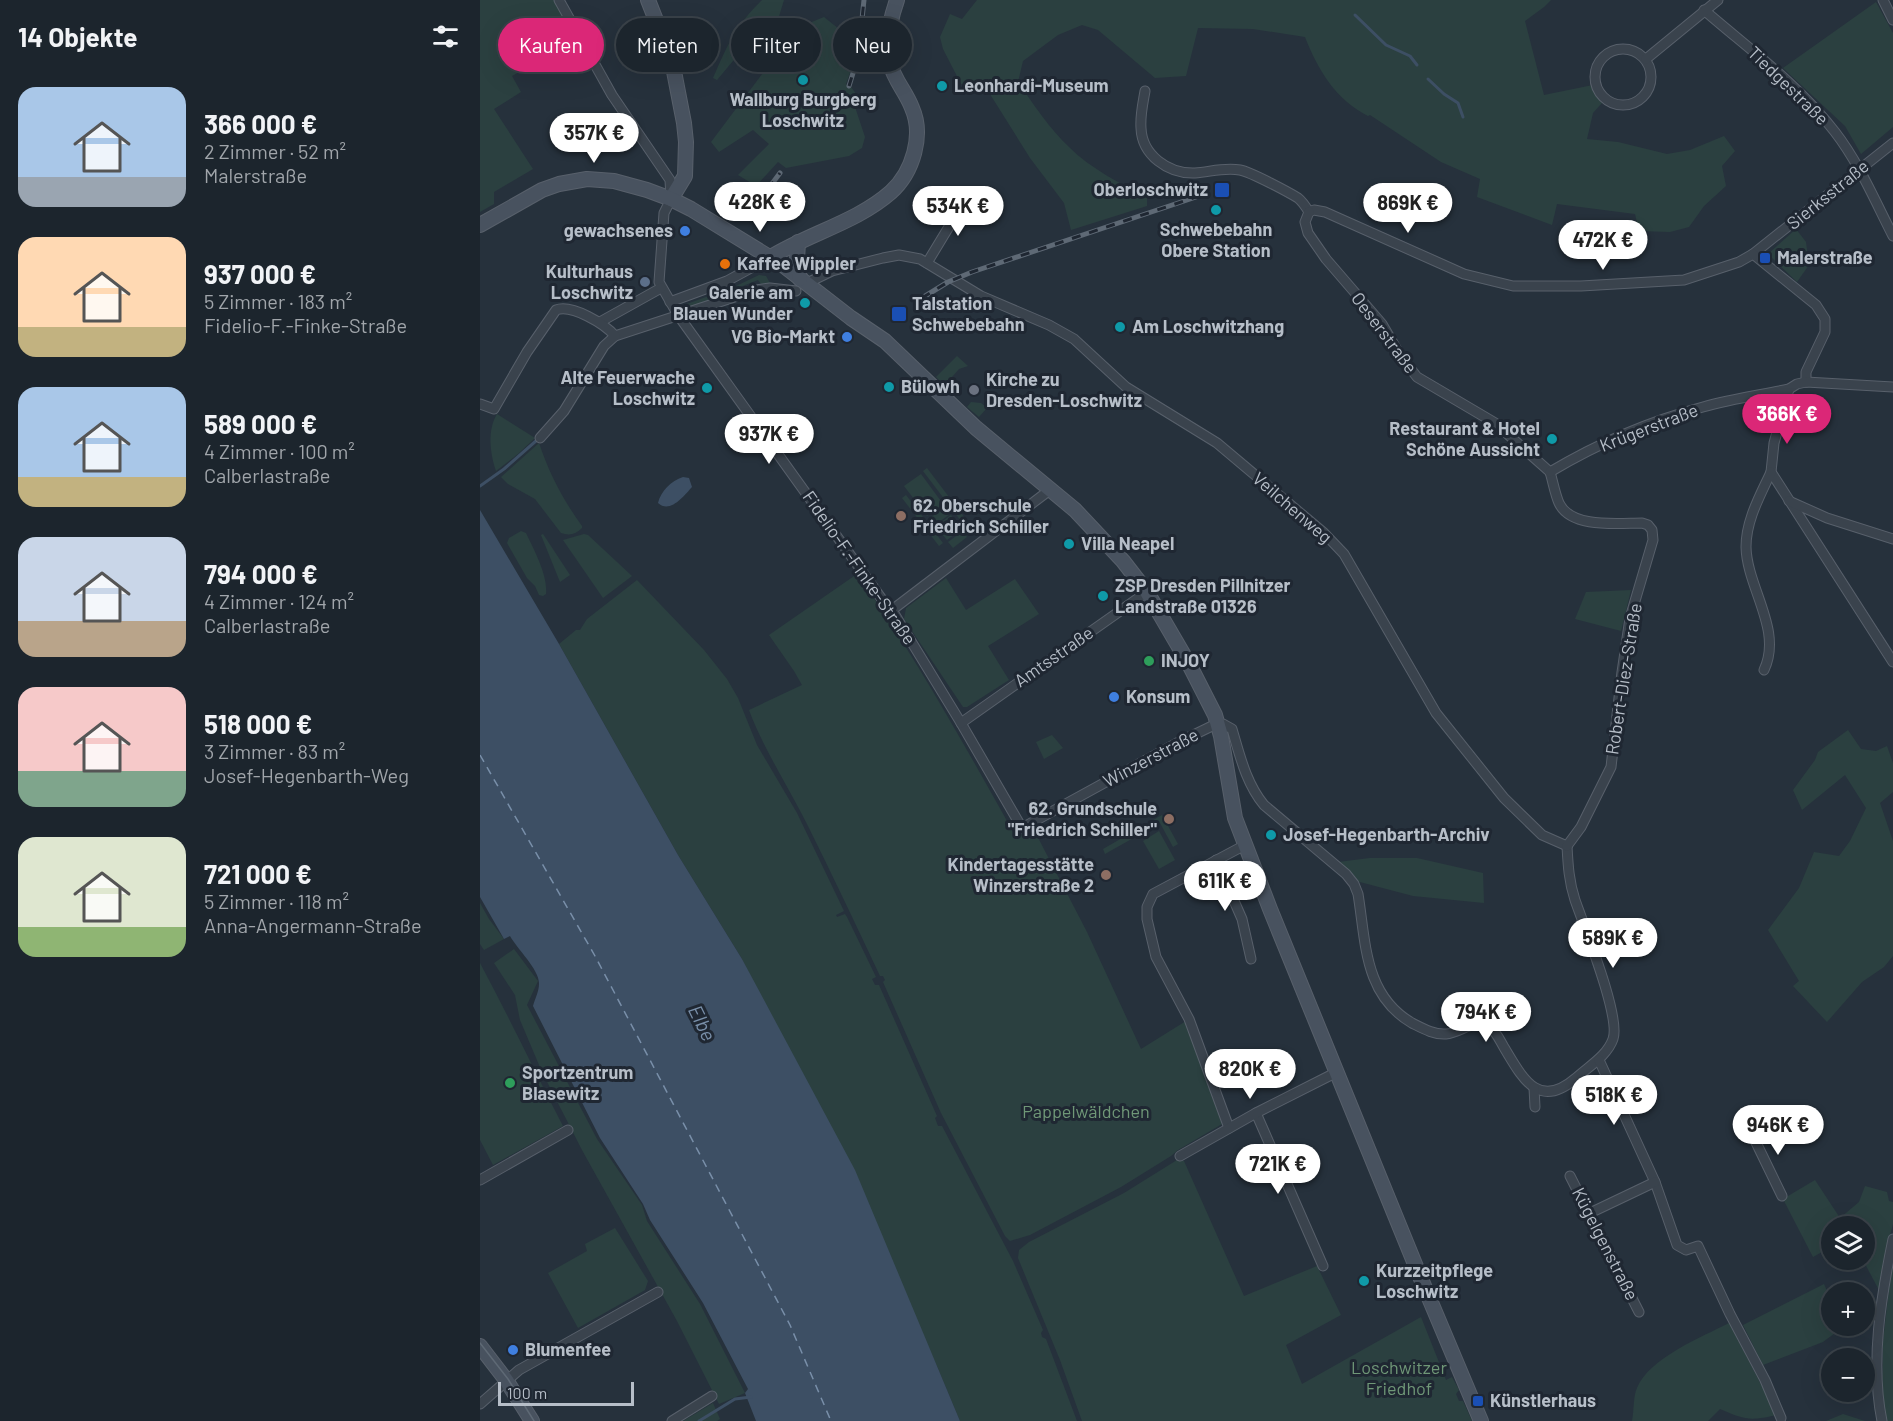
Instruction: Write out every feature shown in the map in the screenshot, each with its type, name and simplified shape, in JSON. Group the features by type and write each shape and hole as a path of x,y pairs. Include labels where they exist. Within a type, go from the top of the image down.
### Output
{"main road":[{"path":"648,0 672,61 684,123 685,176 671,199"},
{"path":"771,257 798,242 845,222 873,205 891,192 908,169 915,147 917,132 915,117 911,105 892,72 888,53 890,29 897,0"},
{"path":"480,225 542,190 578,180 614,181 671,199 771,257 800,285 885,341 976,428 1050,489 1097,532 1123,561 1147,592 1211,705 1218,725 1235,818 1245,845 1481,1421"},
{"path":"798,242 797,260 800,285"},
{"path":"480,1346 506,1380 532,1421"}],"street":[{"path":"560,0 612,95 671,183 671,199 664,213 659,282 661,288 600,322"},
{"path":"1646,59 1718,0"},
{"path":"1883,0 1893,20"},
{"name":"Tiedgestraße","path":"1704,10 1814,106 1836,133 1860,170 1893,236"},
{"path":"1629,49 1646,59 1650,68 1651,81 1648,90 1639,101 1621,105 1611,103 1600,94 1596,85 1595,70 1599,61 1606,54 1615,50 1629,49"},
{"path":"1145,91 1140,129 1148,151 1157,160 1168,168 1196,173 1228,168 1242,170 1298,199 1310,212"},
{"name":"Sierksstraße","path":"1310,212 1314,210 1325,212 1464,274 1513,286 1581,286 1684,280 1739,262 1753,254 1893,143"},
{"path":"927,263 967,197"},
{"name":"Oeserstraße","path":"1310,212 1305,222 1308,233 1332,267 1382,324 1400,355 1417,377 1484,415 1550,472"},
{"path":"1753,254 1816,305 1825,319 1825,332 1806,372 1806,382"},
{"name":"Veilchenweg","path":"800,285 832,271 883,258 899,255 920,259 981,296 1049,325 1074,339 1126,387 1217,442 1324,533 1344,554 1436,713 1504,798 1542,835 1567,846"},
{"path":"670,302 727,280 771,257"},
{"path":"540,438 564,411 604,346 615,336 756,290 800,285"},
{"name":"Fidelio-F.-Finke-Straße","path":"661,288 678,315 892,610 1022,828"},
{"path":"480,404 494,409 527,352 556,309 567,308 600,322 615,336"},
{"name":"Krügerstraße","path":"1550,472 1585,452 1624,434 1700,407 1789,389 1806,382 1893,387"},
{"path":"1764,670 1770,652 1767,626 1751,576 1746,548 1749,523 1771,472 1774,444 1789,389"},
{"name":"Robert-Diez-Straße","path":"1550,472 1560,505 1569,515 1594,523 1648,525 1652,530 1653,540 1630,618 1611,767 1581,826 1567,846"},
{"path":"1771,472 1893,662"},
{"path":"892,610 1050,489"},
{"path":"1789,501 1827,518 1893,538"},
{"name":"Amtsstraße","path":"961,723 1147,592"},
{"path":"1218,725 1228,725 1232,729 1249,782 1254,793 1264,805 1346,874 1354,884 1358,894 1370,971 1376,987 1385,998 1406,1019 1438,1034 1455,1033 1473,1024 1485,1025 1495,1031 1512,1061 1533,1088 1535,1107"},
{"name":"Winzerstraße","path":"1022,828 1177,743 1218,725"},
{"path":"1229,1128 1189,1019 1156,957 1147,919 1147,907 1153,894 1245,845"},
{"path":"1533,1088 1551,1091 1568,1085 1599,1060 1612,1041 1615,1032 1585,923 1573,892 1568,870 1567,846"},
{"path":"1216,860 1242,919 1251,958"},
{"path":"1599,1060 1655,1182 1677,1245 1686,1250 1698,1246 1765,1380 1781,1418"},
{"path":"1180,1156 1256,1113 1337,1072"},
{"path":"1256,1113 1323,1266"},
{"path":"1749,1128 1782,1196"},
{"path":"480,1180 567,1130"},
{"name":"Kügelgenstraße","path":"1570,1176 1640,1312"},
{"path":"1590,1213 1655,1182"},
{"path":"1882,1421 1878,1402 1879,1339 1884,1285 1893,1239"},
{"path":"480,1404 519,1370 658,1292"},
{"path":"672,1421 712,1396"}],"green space":[{"path":"480,0 557,0 567,18 498,18 498,72 519,72 512,76 521,92 494,109 533,169 494,192 494,204 480,212"},
{"path":"762,0 784,0 779,18 745,18"},
{"path":"977,0 1551,0 1525,21 1544,95 1593,85 1602,103 1593,113 1587,139 1618,142 1667,154 1690,150 1724,136 1735,151 1722,166 1726,186 1704,206 1689,227 1670,232 1639,231 1635,214 1557,204 1552,225 1477,197 1480,179 1441,162 1370,115 1368,116 1346,102 1322,72 1305,37 1253,29 1198,28 1186,76 1155,78 1098,30 1082,25 1058,35 1023,61 1018,82 1048,124 1069,147 1096,169 1147,198 1147,206 1071,230 1064,203 1030,158 983,83 961,84 943,49 940,37 950,14 962,19"},
{"path":"1876,2 1893,33 1893,127 1861,154 1845,126 1783,68"},
{"path":"824,17 833,24 833,72 850,72 846,84 857,95 856,110 865,137 862,148 849,156 786,168 778,162 756,186 738,175 769,144 753,130 719,152 711,142 764,72 821,72 821,18"},
{"path":"731,40 731,63 717,80 713,78 716,72 719,72 723,56"},
{"path":"1796,229 1806,242 1809,265 1797,282 1768,254"},
{"path":"759,275 766,276 770,283 761,284 758,280 735,289 734,287"},
{"path":"725,290 727,295 686,309 684,305"},
{"path":"957,356 968,366 959,369 952,377 952,393 936,377"},
{"path":"971,402 981,403 987,408 979,417 967,407"},
{"path":"497,414 535,438 496,471 490,442"},
{"path":"539,443 557,486 582,526 575,533 561,533 535,499 508,484 501,477"},
{"path":"927,468 968,522 964,525 923,471"},
{"path":"921,474 943,504 927,516 904,486"},
{"path":"906,495 943,543 939,546 902,498"},
{"path":"945,507 950,514 935,525 930,518"},
{"path":"951,515 955,522 941,533 936,526"},
{"path":"957,523 962,529 947,540 942,534"},
{"path":"521,531 526,533 543,571 546,594 543,596 539,595 535,586 527,578 507,543 509,538"},
{"path":"963,531 967,537 953,548 948,542"},
{"path":"543,534 570,575 560,582 541,535"},
{"path":"588,535 632,576 603,598 563,540"},
{"name":"Pappelwäldchen","path":"857,574 920,670 1016,837 1033,828 1087,932 1141,1049 1186,1021 1222,1124 1121,1187 1030,1235 1010,1241 1005,1236 941,1113 883,982 885,980 883,976 880,976 749,710 802,685 769,635"},
{"path":"946,578 966,610 1015,579 1039,614 988,646 1009,680 967,707 963,707 904,619 906,608"},
{"path":"637,580 704,650 727,679 738,698 757,745 797,813 844,911 836,915 837,917 845,914 847,917 876,977 872,979 875,985 879,985 937,1116 935,1118 938,1126 942,1126 1013,1261 1043,1330 1042,1337 1046,1339 1077,1421 960,1421 936,1364 742,959 678,855 559,644 576,630 580,630 587,619"},
{"path":"1631,590 1621,631 1575,619 1586,592"},
{"path":"1848,730 1861,749 1876,751 1887,746 1893,763 1893,792 1880,803 1893,841 1893,956 1884,967 1862,982 1827,1022 1793,986 1799,981 1768,930 1799,888 1814,852 1839,856 1850,841 1866,808 1845,775 1802,810 1793,790 1815,760 1818,752"},
{"path":"1052,735 1063,748 1044,759 1036,742"},
{"path":"1162,815 1178,844 1173,847 1160,823 1105,854 1103,849"},
{"path":"1159,831 1175,860 1159,869 1143,841"},
{"path":"1370,858 1417,858 1483,873 1484,903 1413,896 1356,881 1338,862"},
{"path":"480,903 504,939 484,950 480,944"},
{"path":"514,949 538,981 527,1005 597,1139 642,1205 647,1221 700,1304 745,1393 719,1404 677,1321 582,1150 542,1072 520,1020 515,995 494,963"},
{"name":"Sportzentrum Blasewitz","path":"480,963 563,1126 493,1165 480,1140"},
{"name":"Loschwitzer Friedhof","path":"1177,1160 1184,1161 1244,1296 1317,1266 1341,1315 1286,1345 1302,1384 1421,1317 1446,1380 1452,1377 1459,1390 1456,1394 1459,1401 1463,1401 1472,1421 1082,1421 1060,1360 1018,1258 1019,1250 1029,1242 1124,1193"},
{"path":"1815,1180 1839,1216 1821,1216 1821,1253 1813,1257 1783,1199"},
{"path":"1865,1186 1887,1192 1889,1201 1893,1202 1893,1224 1883,1262 1881,1294 1868,1270 1875,1270 1875,1216 1842,1216 1859,1202"},
{"path":"615,1228 648,1281 645,1290 578,1328 548,1273 587,1251 585,1244"},
{"path":"1893,1254 1893,1421 1885,1421 1882,1397 1883,1342"},
{"path":"1821,1286 1821,1336 1831,1336 1823,1342 1763,1365 1743,1325"},
{"path":"1729,1323 1777,1415 1748,1418 1720,1409 1708,1421 1632,1421 1637,1388 1643,1377 1664,1358"},
{"path":"713,1403 720,1419 717,1421 683,1421"},
{"path":"1843,1414 1865,1421 1826,1421"}],"water":[{"path":"683,477 689,478 692,487 685,495 672,505 663,506 658,503 667,487"},
{"name":"Elbe","path":"480,510 559,644 678,855 742,959 855,1170 960,1421 756,1421 745,1393 748,1389 703,1303 600,1138 533,1006 539,987 536,972 510,936 504,939 480,897"}],"waterway":[{"path":"1355,15 1386,45 1410,56 1417,65"},
{"path":"1428,79 1458,103 1463,117"},
{"path":"480,486 504,469 537,440"},
{"path":"699,1421 735,1399 751,1397"}],"ferry route":[{"path":"480,755 595,956 790,1325 831,1421"}],"tram line":[{"path":"480,1343 508,1379 534,1421"}],"railway":[{"path":"849,86 858,57 864,0"},
{"path":"768,189 780,173"},
{"path":"922,298 948,282 972,272 1202,195"}],"place":[{"name":"Wallburg Burgberg Loschwitz","path":"803,80"},
{"name":"Leonhardi-Museum","path":"942,86"},
{"name":"Oberloschwitz","path":"1222,190"},
{"name":"Schwebebahn Obere Station","path":"1216,210"},
{"name":"gewachsenes","path":"685,231"},
{"name":"Malerstraße","path":"1765,258"},
{"name":"Kaffee Wippler","path":"725,264"},
{"name":"Kulturhaus Loschwitz","path":"645,282"},
{"name":"Galerie am Blauen Wunder","path":"805,303"},
{"name":"Talstation Schwebebahn","path":"899,314"},
{"name":"Am Loschwitzhang","path":"1120,327"},
{"name":"VG Bio-Markt","path":"847,337"},
{"name":"Bülowh","path":"889,387"},
{"name":"Alte Feuerwache Loschwitz","path":"707,388"},
{"name":"Kirche zu Dresden-Loschwitz","path":"974,390"},
{"name":"Restaurant & Hotel Schöne Aussicht","path":"1552,439"},
{"name":"62. Oberschule Friedrich Schiller","path":"901,516"},
{"name":"Villa Neapel","path":"1069,544"},
{"name":"ZSP Dresden Pillnitzer Landstraße 01326","path":"1103,596"},
{"name":"INJOY","path":"1149,661"},
{"name":"Konsum","path":"1114,697"},
{"name":"62. Grundschule \"Friedrich Schiller\"","path":"1169,819"},
{"name":"Josef-Hegenbarth-Archiv","path":"1271,835"},
{"name":"Kindertagesstätte Winzerstraße 2","path":"1106,875"},
{"name":"Sportzentrum Blasewitz","path":"510,1083"},
{"name":"Kurzzeitpflege Loschwitz","path":"1364,1281"},
{"name":"Blumenfee","path":"513,1350"},
{"name":"Künstlerhaus","path":"1478,1401"}]}
